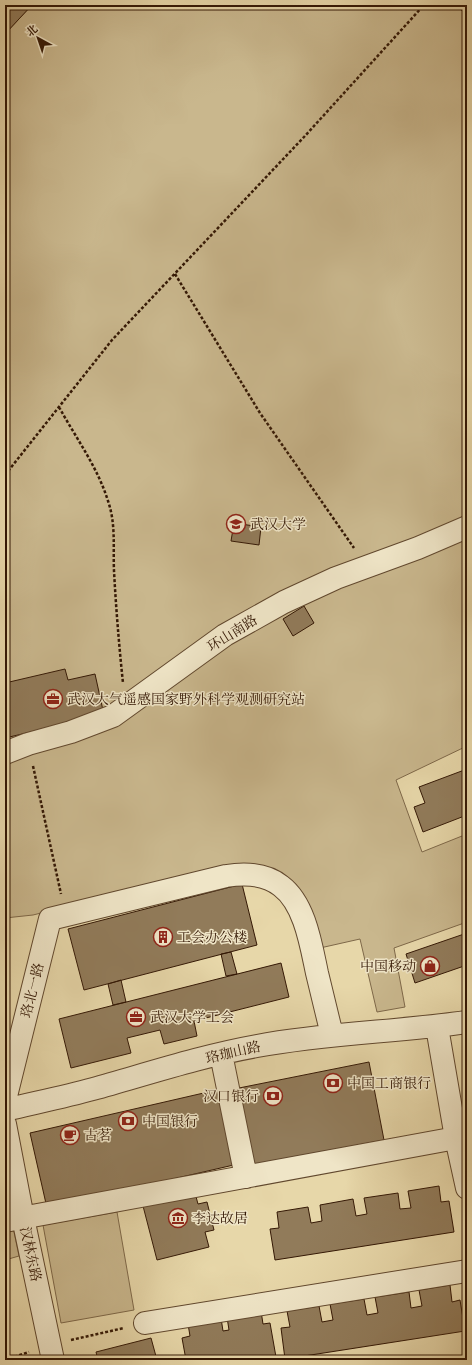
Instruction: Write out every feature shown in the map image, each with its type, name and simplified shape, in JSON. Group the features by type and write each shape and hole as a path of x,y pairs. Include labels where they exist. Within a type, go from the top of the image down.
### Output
{"street":[{"name":"环山南路","path":"5,753 113,716 225,635 290,599 336,578 418,548 467,527"},
{"path":"66,916 226,876 245,873 271,879 288,892 294,899 302,916 308,935 332,1036"},
{"name":"珞北一路","path":"5,1100 50,919 66,916"},
{"name":"珞珈山路","path":"5,1110 93,1089 221,1054 294,1039 437,1027 467,1022"},
{"path":"437,1027 456,1138 467,1188"},
{"path":"221,1054 246,1177"},
{"name":"汉林东路","path":"5,1124 14,1219 46,1351"},
{"path":"14,1219 456,1138"},
{"path":"145,1323 467,1270"}],"path":[{"path":"5,475 112,340 304,138 424,5"},
{"path":"458,5 467,14"},
{"path":"175,274 260,413 367,567"},
{"path":"59,407 102,482 111,510 118,630 125,707"},
{"path":"28,744 66,916"},
{"path":"5,1360 46,1351 145,1323"}],"shaded area":[{"name":"武汉大学","path":"32,5 467,5 467,746 396,780 422,852 467,834 467,922 394,948 405,1007 377,1012 360,939 320,948 311,922 239,864 33,915 5,918 5,34"},
{"path":"117,1212 134,1310 61,1323 43,1225"},
{"path":"13,1227 19,1256 5,1260 5,1229"}],"building":[{"path":"5,5 32,5 5,34"},
{"path":"234,523 261,527 259,545 231,541"},
{"path":"304,606 314,623 293,636 283,619"},
{"name":"武汉大气遥感国家野外科学观测研究站","path":"65,669 68,680 95,674 104,715 5,738 5,683"},
{"path":"467,769 467,815 423,832 414,807 425,803 419,787"},
{"name":"工会办公楼","path":"242,884 257,945 84,990 68,929"},
{"path":"467,933 467,965 415,983 406,954"},
{"path":"231,952 237,974 226,976 221,954"},
{"path":"281,963 289,997 194,1021 197,1036 164,1044 160,1030 127,1038 131,1053 71,1068 59,1019"},
{"path":"121,980 126,1002 113,1005 108,984"},
{"path":"369,1062 384,1140 249,1166 234,1089"},
{"path":"221,1089 238,1164 47,1208 30,1133"},
{"path":"439,1186 441,1202 449,1201 454,1232 275,1260 270,1229 279,1228 277,1212 308,1207 311,1223 322,1221 320,1205 353,1199 356,1216 367,1214 364,1198 398,1193 400,1209 411,1208 408,1191"},
{"name":"李达故居","path":"195,1193 198,1204 207,1202 214,1230 205,1232 209,1247 157,1260 143,1206"},
{"path":"450,1285 452,1302 460,1300 465,1331 285,1359 281,1328 290,1327 287,1311 319,1306 322,1322 333,1320 330,1304 364,1299 367,1315 378,1313 375,1297 409,1292 411,1308 422,1306 419,1290"},
{"path":"261,1311 263,1324 270,1323 276,1357 259,1360 186,1360 182,1338 190,1336 188,1324 221,1318 223,1331 229,1330 227,1317"},
{"path":"151,1338 157,1360 98,1360 96,1352"}],"place":[{"name":"武汉大学","path":"236,524"},
{"name":"武汉大气遥感国家野外科学观测研究站","path":"53,699"},
{"name":"工会办公楼","path":"163,937"},
{"name":"中国移动","path":"430,966"},
{"name":"武汉大学工会","path":"136,1017"},
{"name":"中国工商银行","path":"333,1083"},
{"name":"汉口银行","path":"273,1096"},
{"name":"中国银行","path":"128,1121"},
{"name":"古茗","path":"70,1135"},
{"name":"李达故居","path":"178,1218"}]}
